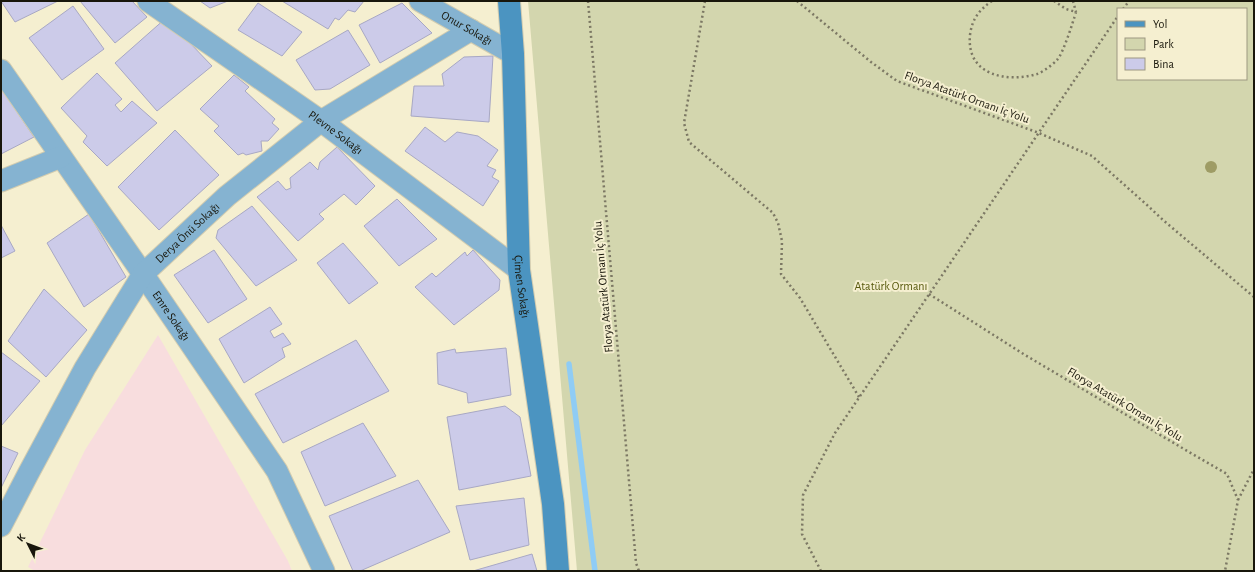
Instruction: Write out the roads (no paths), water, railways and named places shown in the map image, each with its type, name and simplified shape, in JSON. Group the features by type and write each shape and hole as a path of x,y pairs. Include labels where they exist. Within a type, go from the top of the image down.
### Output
{"main road":[{"name":"Çimen Sokağı","path":"509,1 514,54 519,270 553,504 558,571"}],"street":[{"name":"Plevne Sokağı","path":"148,1 321,121 519,270"},
{"name":"Onur Sokağı","path":"420,1 444,9 471,30 514,54"},
{"name":"Derya Önü Sokağı","path":"1,526 85,368 143,274 227,196 321,121 471,30"},
{"name":"Emre Sokağı","path":"1,70 143,274 276,471 324,571"},
{"path":"1,181 61,156"}],"waterway":[{"path":"569,364 595,571"}],"park label":[{"name":"Atatürk Ormanı","path":"891,286"}]}
